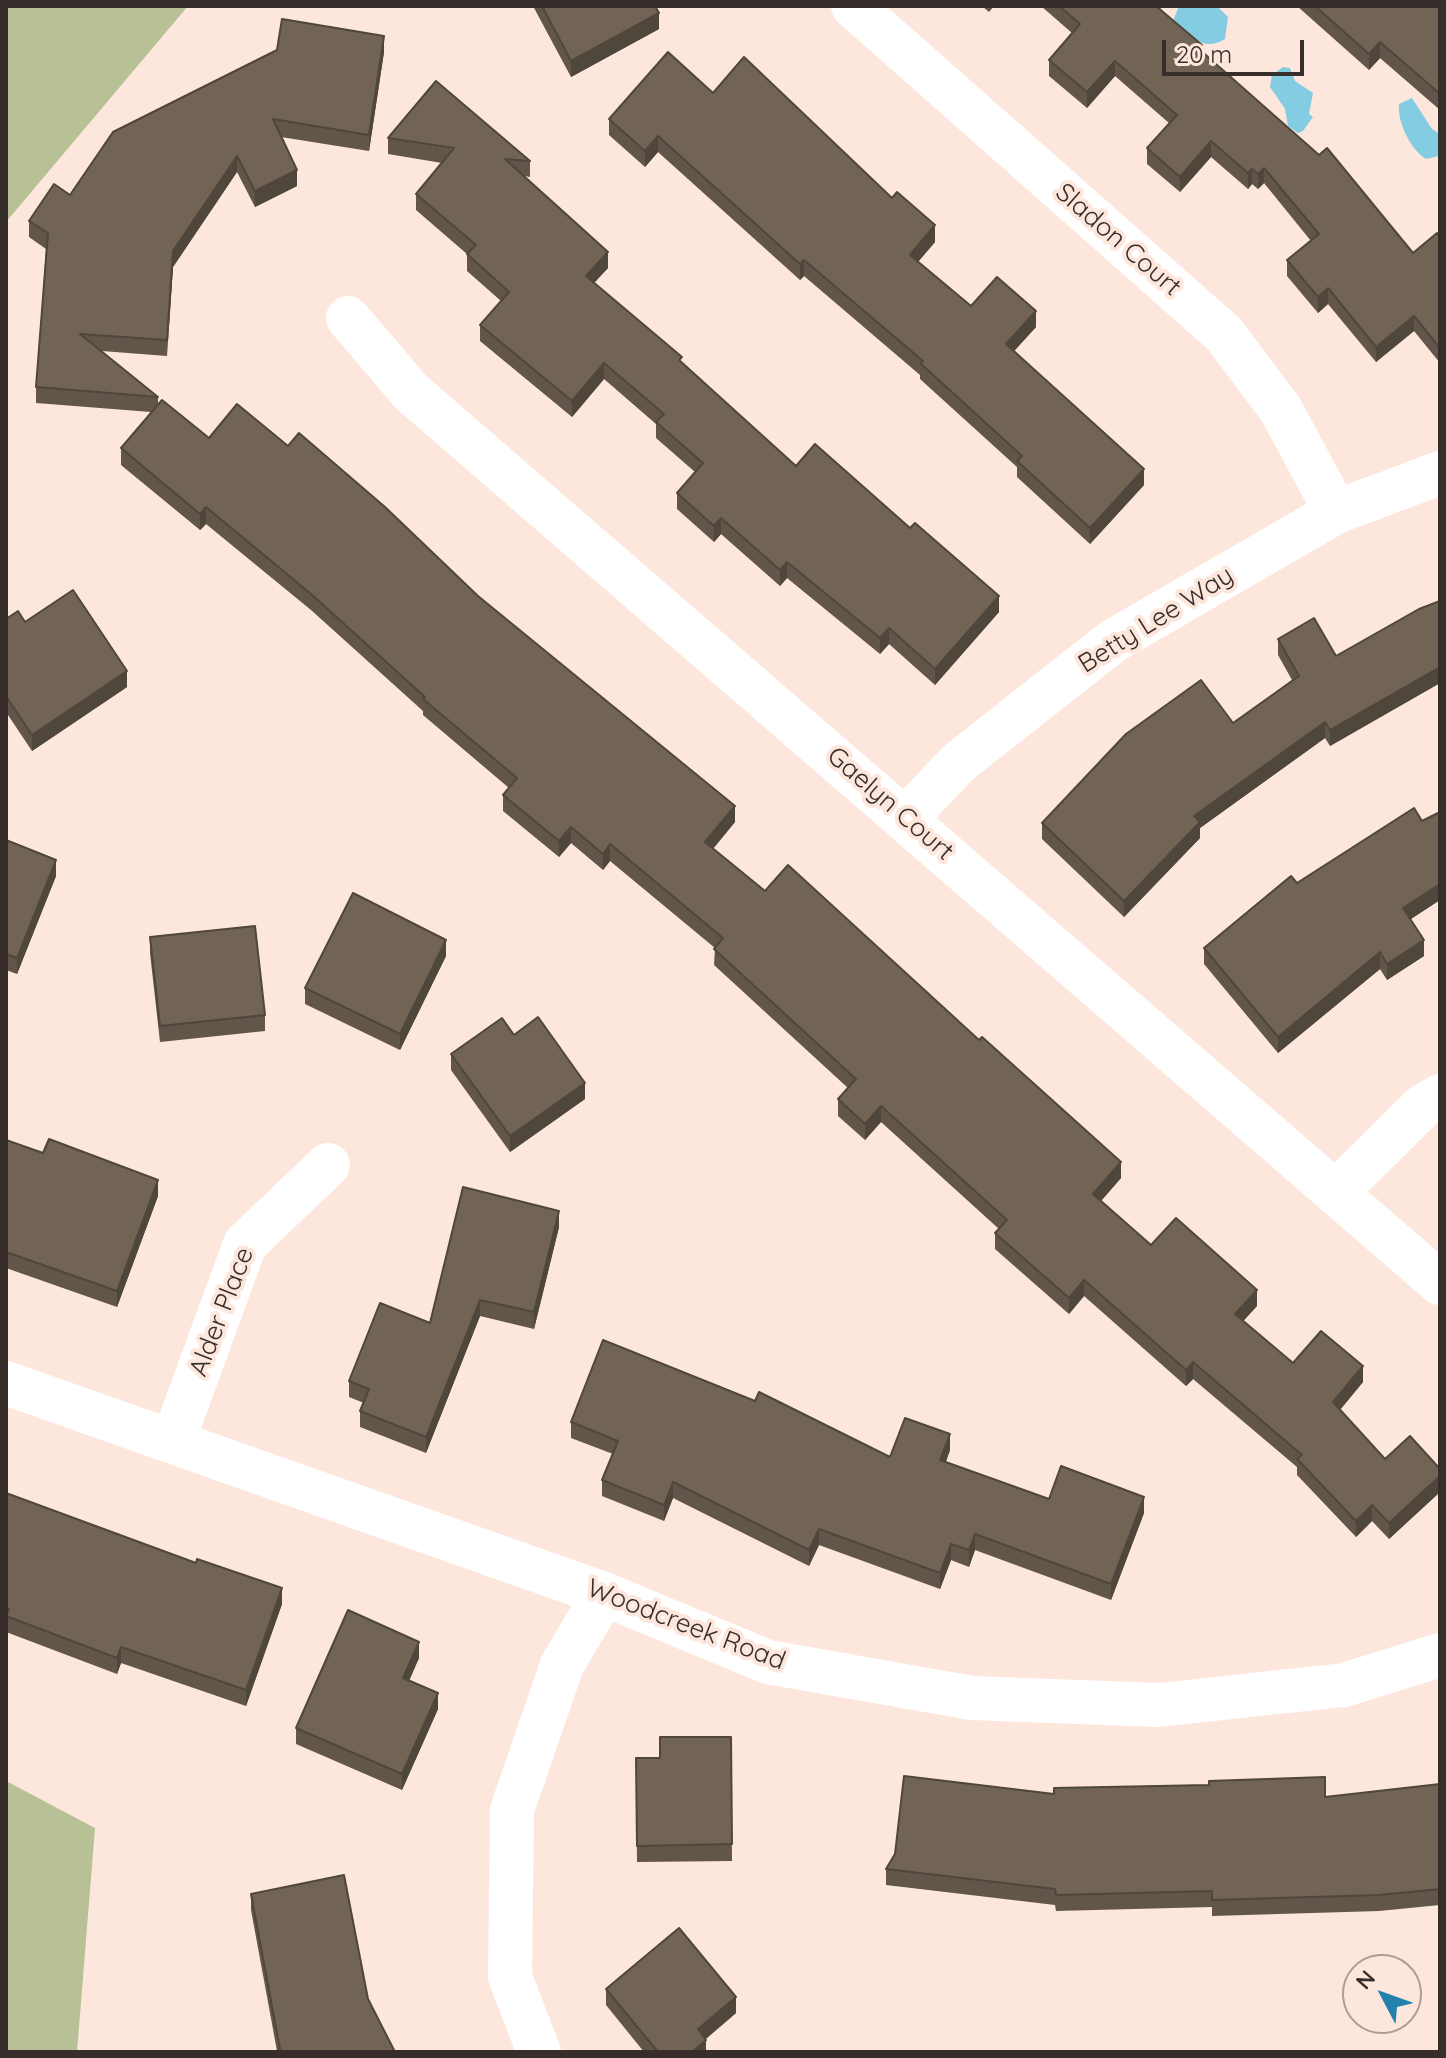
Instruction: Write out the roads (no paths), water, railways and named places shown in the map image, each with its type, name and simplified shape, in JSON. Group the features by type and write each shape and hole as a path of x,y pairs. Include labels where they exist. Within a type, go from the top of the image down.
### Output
{"street":[{"name":"Sladon Court","path":"853,6 1224,334 1281,410 1336,512"},
{"name":"Gaelyn Court","path":"348,318 411,392 1440,1283"},
{"name":"Betty Lee Way","path":"906,818 958,763 1113,641 1336,512 1440,473"},
{"path":"1336,1192 1423,1106 1440,1096"},
{"name":"Alder Place","path":"173,1441 245,1244 328,1165"},
{"name":"Woodcreek Road","path":"6,1383 604,1594 768,1662 972,1698 1159,1705 1344,1685 1440,1655"},
{"path":"539,2052 510,1977 512,1810 562,1665 604,1594"}],"water":[{"path":"1179,6 1217,6 1228,17 1225,39 1210,44 1191,37 1173,21"},
{"path":"1283,67 1290,68 1295,81 1313,93 1309,114 1313,117 1298,133 1288,126 1285,109 1270,87 1272,75"},
{"path":"1412,98 1432,129 1440,134 1439,156 1426,159 1406,135 1399,104"}]}
